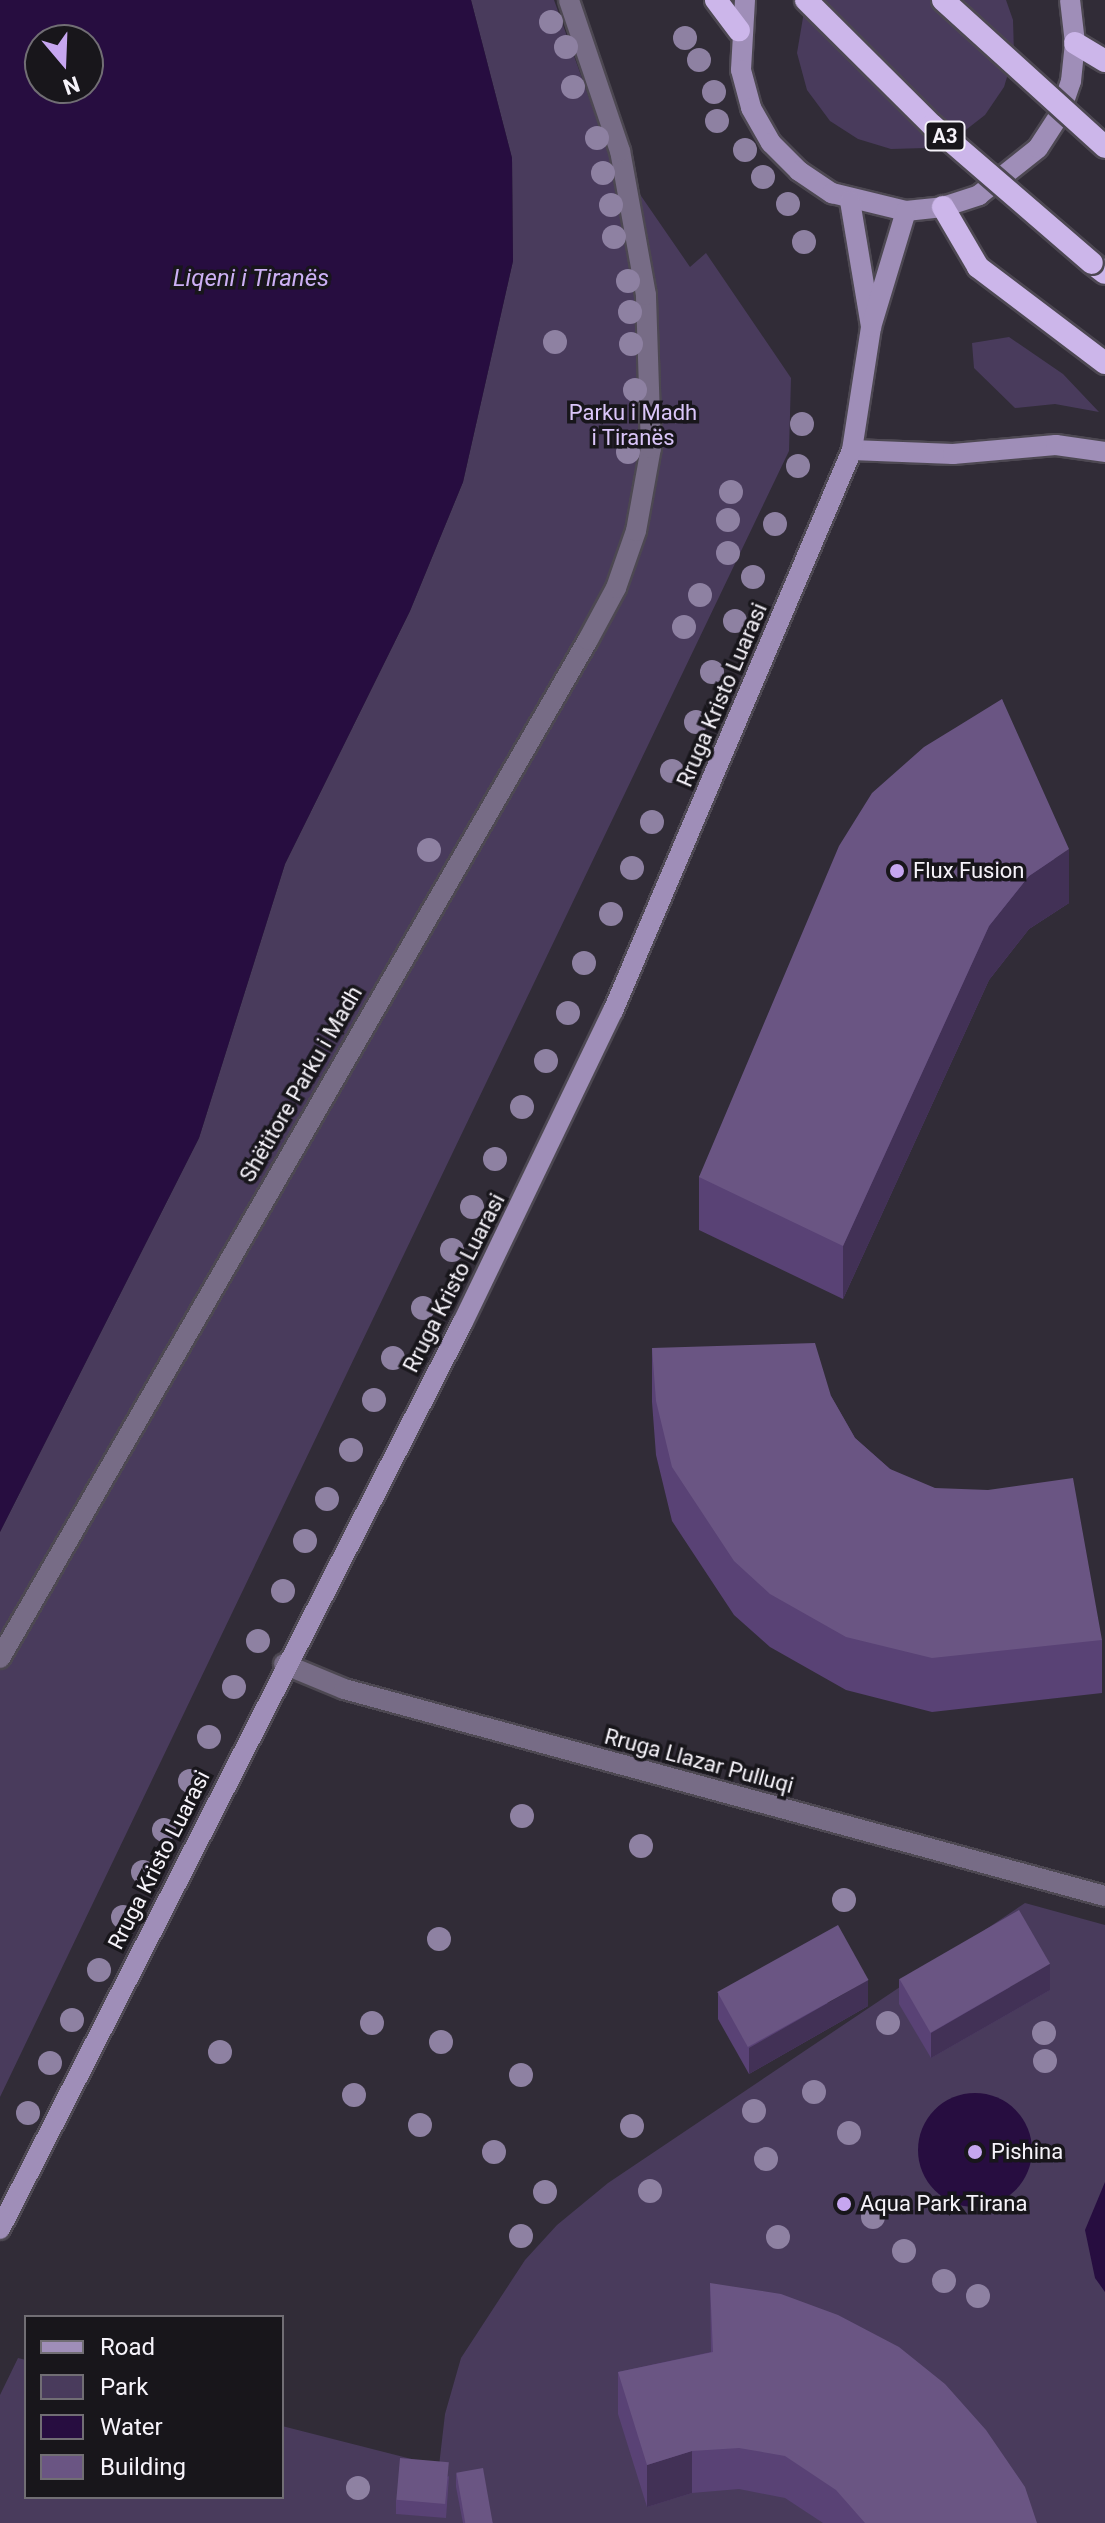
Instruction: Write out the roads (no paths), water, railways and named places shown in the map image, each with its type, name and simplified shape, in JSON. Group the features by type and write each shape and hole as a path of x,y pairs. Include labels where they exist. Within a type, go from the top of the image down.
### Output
{"highway":[{"path":"716,0 739,30"},
{"name":"A3","path":"806,0 932,125 1098,268"},
{"path":"943,0 1105,147"},
{"path":"1075,43 1105,61"},
{"path":"943,207 978,267 1105,363"}],"main road":[{"path":"745,0 739,30 741,70 760,126 799,171 850,201 906,211 943,207 995,185 1038,148 1065,99 1075,43 1070,0"},
{"name":"Rruga Kristo Luarasi","path":"850,201 871,327"},
{"name":"Rruga Kristo Luarasi","path":"0,2229 284,1664 463,1322 613,1011 852,450 871,327 906,211"},
{"path":"852,450 953,454 1056,445 1105,452"}],"street":[{"name":"Shëtitore Parku i Madh","path":"0,1658 588,640 616,588 636,531 651,448 646,295 620,151 569,0"},
{"name":"Rruga Llazar Pulluqi","path":"284,1664 358,1693 1105,1896"}],"water":[{"name":"Liqeni i Tiranës","path":"0,0 471,0 512,158 513,261 463,482 410,611 285,864 199,1138 0,1532"},
{"name":"Pishina","path":"975,2093 1007,2102 1023,2118 1032,2150 1023,2182 1007,2198 975,2207 943,2198 927,2182 918,2150 927,2118 943,2102"},
{"name":"Pishina","path":"1105,2182 1105,2292 1095,2278 1085,2230"}],"place":[{"name":"Flux Fusion","path":"897,871"},
{"name":"Pishina","path":"975,2152"},
{"name":"Aqua Park Tirana","path":"844,2204"}],"park label":[{"name":"Parku i Madh i Tiranës","path":"633,424"}]}
